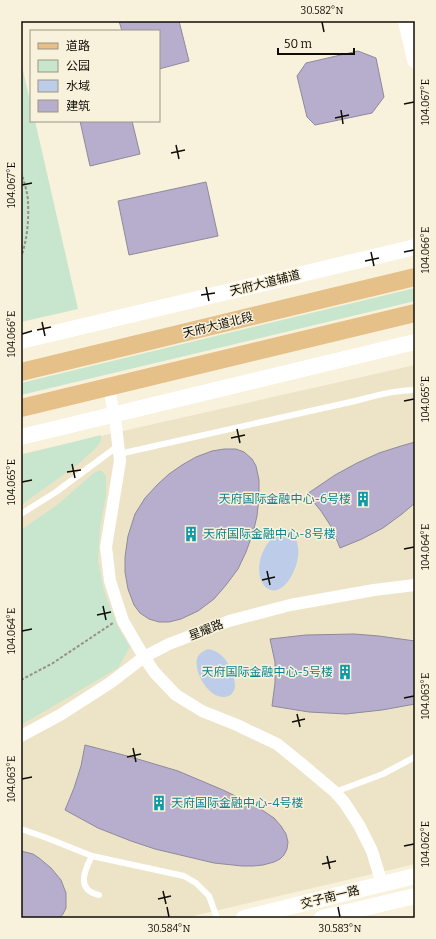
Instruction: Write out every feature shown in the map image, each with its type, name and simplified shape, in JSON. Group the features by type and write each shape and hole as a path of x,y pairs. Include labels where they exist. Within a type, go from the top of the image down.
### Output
{"main road":[{"name":"天府大道北段","path":"21,372 415,277"},
{"path":"21,408 415,313"}],"street":[{"path":"406,21 415,60"},
{"name":"天府大道辅道","path":"21,341 415,246"},
{"path":"21,437 415,342"},
{"path":"108,387 114,414 120,461 106,547 110,581 124,621 144,657 155,673 176,696 202,711 237,725 276,744 335,792 359,824 372,852 382,884"},
{"name":"星耀路","path":"21,736 60,715 110,683 144,657 169,644 229,621 290,605 374,590 415,585"},
{"name":"交子南一路","path":"244,918 415,876"},
{"name":"交子南一路","path":"322,918 360,914 415,896"}],"lane":[{"path":"21,514 119,450 340,405 388,392 415,390"},
{"path":"335,792 382,774 415,757"},
{"path":"21,830 47,838 92,856 184,876 196,883 209,896 217,918"},
{"path":"92,856 86,867 83,879 86,888 93,894 99,895"}],"path":[{"path":"21,172 28,202 27,226 21,257"},
{"path":"21,680 53,663 122,617"}],"shaded area":[{"path":"415,365 415,864 185,918 21,918 21,454"}],"green space":[{"path":"21,62 30,101 30,122 35,122 78,309 21,322"},
{"path":"415,288 415,301 21,395 21,383"},
{"path":"101,435 101,441 96,448 77,465 21,505 21,455"},
{"path":"101,470 106,476 106,496 100,528 98,560 104,591 118,627 130,647 118,668 21,725 21,530 57,505 95,472"}],"water":[{"path":"287,529 293,532 297,542 297,561 294,571 286,584 278,590 271,590 264,586 260,578 259,568 261,556 272,538 279,532"},
{"path":"208,649 221,655 231,670 235,689 229,696 222,697 212,693 200,677 197,659 201,652"}],"building":[{"path":"119,21 179,21 189,61 160,69 160,30 122,30"},
{"path":"358,51 376,58 384,97 372,113 315,125 307,117 297,76 306,63"},
{"path":"80,122 132,122 140,154 90,166"},
{"path":"206,182 218,236 129,255 118,201"},
{"name":"天府国际金融中心-6号楼","path":"415,442 415,503 383,528 340,548 332,528 321,511 307,494 335,475 357,463 379,453"},
{"name":"天府国际金融中心-8号楼","path":"236,449 244,452 252,459 256,466 259,480 257,516 246,552 238,569 226,585 214,599 198,611 181,619 169,622 159,622 149,619 140,613 134,605 128,589 125,572 125,557 128,536 135,514 145,498 169,474 196,457 212,451"},
{"name":"天府国际金融中心-5号楼","path":"354,634 415,641 415,704 382,710 346,714 309,712 272,706 275,683 275,662 270,639 306,635"},
{"name":"天府国际金融中心-4号楼","path":"85,745 178,771 256,806 274,818 286,834 288,842 284,855 274,862 263,865 242,866 214,863 155,849 131,841 98,828 65,810 81,766"},
{"path":"21,851 33,854 39,858 51,868 61,880 66,893 66,908 60,918 21,918"}],"place":[{"name":"天府国际金融中心-6号楼","path":"363,499"},
{"name":"天府国际金融中心-8号楼","path":"191,534"},
{"name":"天府国际金融中心-5号楼","path":"345,672"},
{"name":"天府国际金融中心-4号楼","path":"159,803"}]}
